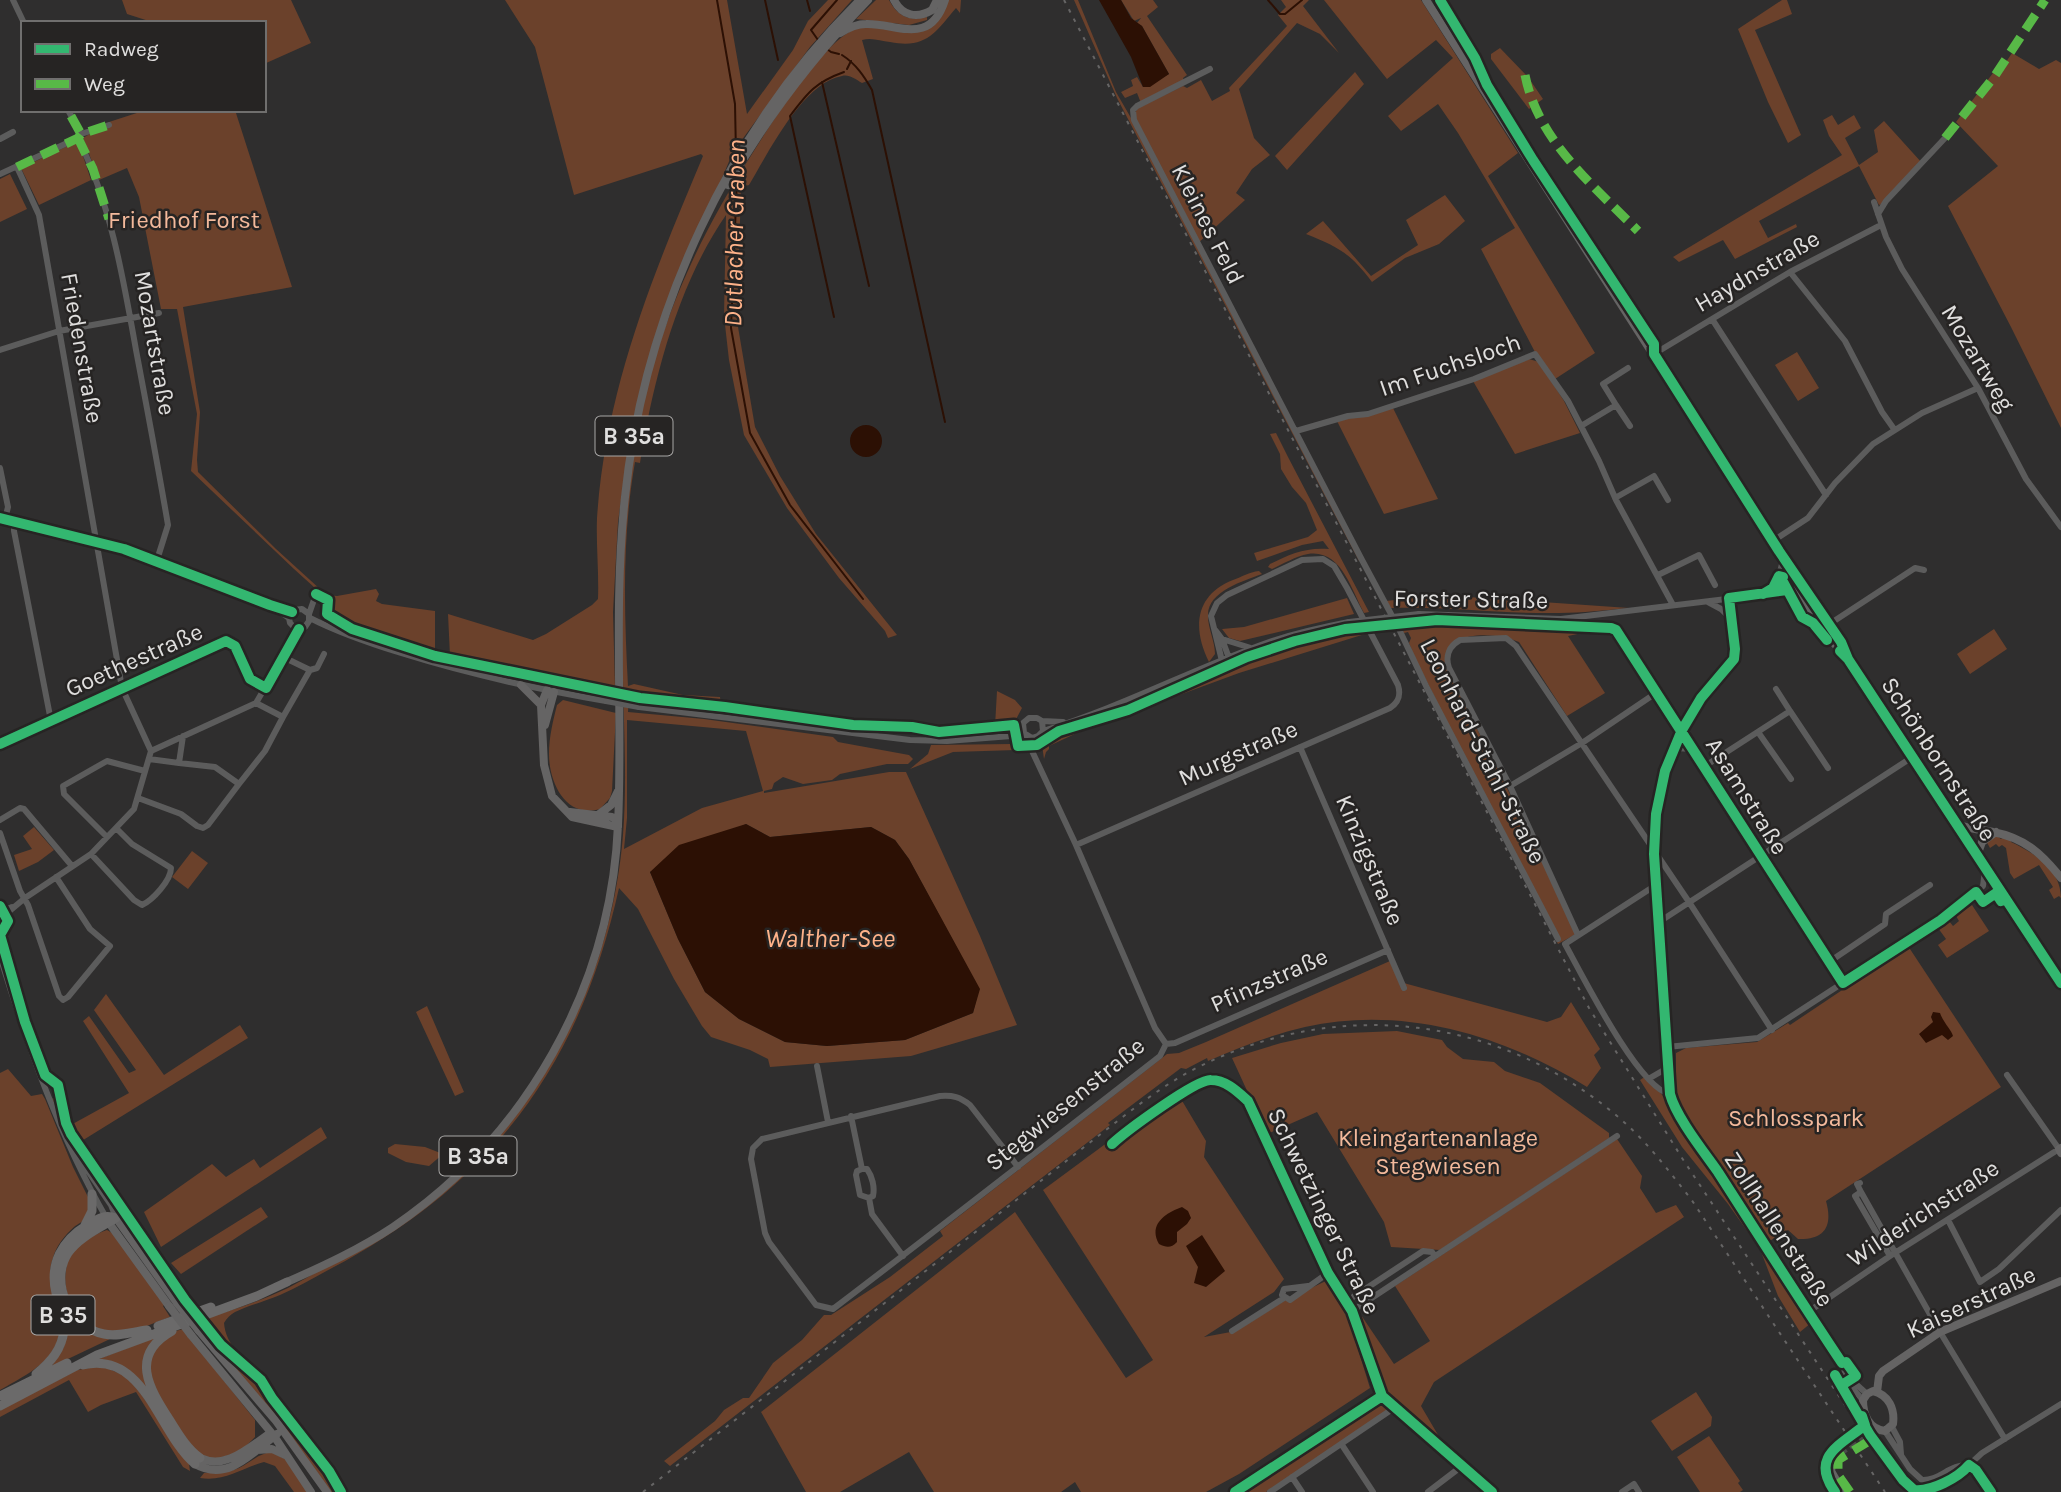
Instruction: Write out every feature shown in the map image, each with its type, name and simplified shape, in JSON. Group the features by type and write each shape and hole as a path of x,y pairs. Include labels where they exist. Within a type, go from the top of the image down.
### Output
{"highway":[{"path":"85,1226 92,1211 92,1194"},
{"path":"110,1219 76,1243 66,1256 61,1276 65,1298 76,1318 96,1332 113,1335 146,1330"},
{"name":"B 35","path":"0,1396 26,1382 48,1365 59,1349 64,1329 54,1283 55,1265 63,1246 85,1226 110,1219"},
{"name":"B 35a","path":"68,1369 123,1344 257,1296 286,1282"},
{"name":"B 35a","path":"26,1382 146,1330 286,1282"},
{"path":"182,1324 153,1346 147,1362 147,1379 150,1389 197,1461"},
{"name":"B 35","path":"0,1406 68,1369 106,1363 136,1381 183,1452 197,1461"}],"main road":[{"name":"B 35a","path":"286,1282 360,1247 425,1204 475,1158 521,1104 564,1034 592,968 611,893 620,789 620,556 625,495 644,390 664,320 682,273 740,152 770,107 829,39 868,0"},
{"path":"894,0 903,12 914,16 932,10 937,0"},
{"path":"829,39 850,27 865,24 901,30 918,29 936,17 945,0"},
{"path":"1426,0 1797,582"},
{"name":"B 35a","path":"829,39 857,2"},
{"name":"B 35a","path":"708,217 810,60"},
{"path":"1779,551 1797,582"},
{"name":"Schönbornstraße","path":"1797,582 2061,982"},
{"path":"521,685 541,705 546,779 555,801 579,820 618,823"},
{"path":"541,705 551,691"},
{"path":"544,728 551,691"},
{"path":"598,815 611,805 620,789"},
{"path":"565,811 598,815 618,823"},
{"path":"1956,823 1965,828 1996,832 2020,841 2043,855 2061,878"},
{"path":"1977,856 1982,842 1996,832"},
{"path":"110,1219 273,1434 311,1492"},
{"name":"Kaiserstraße","path":"1877,1392 1880,1377 1886,1368 1940,1332 2061,1281"},
{"path":"195,1333 281,1428 327,1492"},
{"path":"1877,1392 1890,1404 1894,1416 1888,1429 1871,1429 1866,1418 1865,1397 1877,1392"},
{"path":"255,1447 259,1429 257,1415"},
{"path":"197,1461 222,1462 235,1457 255,1447 281,1428"},
{"path":"255,1447 272,1449 289,1457"},
{"path":"1839,1452 1833,1459 1831,1471 1843,1492"}],"street":[{"path":"13,0 23,21"},
{"name":"Kleines Feld","path":"1210,69 1137,106 1132,115 1296,431"},
{"name":"Mozartstraße","path":"69,112 107,210 131,319 168,525 157,560"},
{"path":"0,174 79,136 109,125"},
{"path":"0,139 13,132"},
{"path":"1878,214 1886,201 1945,138"},
{"name":"Friedenstraße","path":"17,167 39,215 122,688 151,751"},
{"name":"Mozartweg","path":"1874,202 1881,225 1909,280 1978,388 2026,479 2061,527"},
{"name":"Haydnstraße","path":"1654,354 1790,272 1881,225"},
{"path":"1790,272 1845,341 1878,405 1894,429"},
{"path":"0,350 59,331 159,313"},
{"path":"1712,319 1826,495"},
{"name":"Im Fuchsloch","path":"1296,431 1348,416 1368,414 1474,379 1535,354 1568,401 1600,461 1615,499 1673,605"},
{"path":"1628,368 1604,384 1630,426"},
{"path":"1773,541 1808,518 1858,459 1894,429 1978,388"},
{"path":"1581,426 1616,405"},
{"name":"Leonhard-Stahl-Straße","path":"1296,431 1558,939"},
{"path":"0,468 8,507 3,519 95,541 157,560 290,615"},
{"path":"1615,499 1654,476 1668,500"},
{"path":"14,521 13,531 51,721"},
{"path":"1658,575 1699,555 1715,584"},
{"name":"Murgstraße","path":"1076,845 1390,708 1398,699 1398,685 1347,588 1334,566 1323,559 1302,560 1222,598 1211,616 1214,629"},
{"path":"1773,587 1783,560"},
{"path":"1825,627 1915,568 1924,570"},
{"name":"Forster Straße","path":"1763,594 1783,583 1797,582"},
{"name":"Forster Straße","path":"1041,734 1253,649 1310,630 1349,622 1419,614 1560,619 1593,617 1784,592 1797,582"},
{"path":"287,647 309,619 316,594 302,609 290,615"},
{"path":"1656,885 1565,944 1618,1038 1650,1078 1665,1093 1670,1094 1654,849 1659,795 1673,748 1682,730 1700,698 1734,659 1729,598"},
{"path":"1706,601 1721,609 1731,619"},
{"path":"302,609 309,619 328,628 426,661 521,685 639,707 910,740 947,741 1028,736 1041,734 1041,721 1032,717 1025,721 1023,726 1003,736"},
{"path":"0,919 25,898 91,854 134,809 151,751 256,703 287,647 290,615"},
{"path":"291,626 299,629"},
{"path":"1214,629 1222,639 1226,659"},
{"path":"1214,629 1226,659"},
{"name":"Asamstraße","path":"1616,630 1843,983"},
{"path":"1578,935 1510,786 1449,668 1448,652 1460,640 1506,638 1516,646 1654,849 1772,1030"},
{"path":"1222,639 1253,649"},
{"name":"Goethestraße","path":"0,744 226,641 234,646 250,679 266,688"},
{"path":"283,657 310,670 317,668 324,654"},
{"path":"138,797 181,814 197,826 203,828 208,825 265,751 310,670"},
{"path":"1776,689 1828,768"},
{"path":"1510,786 1582,743 1656,693"},
{"path":"256,703 283,717"},
{"path":"1705,766 1790,711"},
{"name":"Forster Straße","path":"1041,721 1068,722"},
{"path":"1023,726 1028,736"},
{"path":"1758,732 1791,779"},
{"name":"Stegwiesenstraße","path":"1036,757 1041,734"},
{"path":"179,763 183,736"},
{"name":"Stegwiesenstraße","path":"828,1122 762,1139 753,1148 751,1160 769,1242 816,1306 832,1310 1160,1056 1166,1044 1155,1028 1028,736"},
{"name":"Kinzigstraße","path":"1300,747 1404,988"},
{"path":"1673,748 1694,749"},
{"path":"1659,922 1914,756"},
{"path":"149,759 215,767 239,784"},
{"path":"107,837 64,794 63,786 107,761 145,771"},
{"path":"0,820 20,808 24,809 72,866"},
{"path":"91,854 134,900 142,905 147,902 171,876 171,868 132,844 116,828"},
{"path":"0,833 59,996 66,999 110,946 90,929 56,877"},
{"path":"1667,1046 1752,1040 1772,1030 1941,920 1980,889 1986,868"},
{"path":"1829,962 1885,924 1886,914 1930,885"},
{"path":"0,912 14,906"},
{"name":"Pfinzstraße","path":"1166,1044 1175,1043 1388,950"},
{"path":"0,956 33,1060 67,1142 92,1194 110,1219"},
{"path":"817,1066 828,1122 951,1095 970,1105 1018,1167"},
{"path":"1650,1078 1669,1067"},
{"path":"2007,1075 2060,1150"},
{"name":"Schwetzinger Straße","path":"1112,1144 1180,1094 1203,1081 1210,1079 1222,1082 1236,1090 1248,1101 1328,1273 1352,1311 1385,1400 1492,1492"},
{"name":"Zollhallenstraße","path":"1670,1094 1682,1117 1865,1397"},
{"path":"851,1116 862,1169"},
{"path":"1352,1311 1618,1136"},
{"path":"67,1142 111,1205 110,1219"},
{"name":"Wilderichstraße","path":"1808,1312 1893,1254 2060,1150"},
{"path":"862,1169 870,1173 874,1190 873,1196 869,1198 860,1195 856,1175 857,1171 862,1169"},
{"path":"1860,1183 1857,1185 1861,1192 1855,1196 2005,1439"},
{"path":"869,1198 872,1214 903,1256"},
{"path":"1948,1220 1980,1282 2000,1269 2061,1210"},
{"path":"1347,1301 1423,1251 1432,1252 1436,1256"},
{"path":"1284,1298 1290,1300 1328,1273"},
{"path":"1284,1298 1284,1289 1308,1286"},
{"path":"1232,1331 1284,1298"},
{"path":"1969,1465 1976,1456 2061,1405"},
{"path":"1270,1492 1395,1408"},
{"path":"1888,1429 1915,1475 1926,1481 1952,1467 1969,1465 1976,1470 1991,1492"},
{"path":"1342,1445 1373,1492"},
{"path":"1427,1492 1462,1466"},
{"path":"1292,1477 1302,1492"},
{"path":"1622,1492 1634,1484 1639,1492"}],"green space":[{"path":"122,0 291,0 311,43 266,63 266,21 149,21 127,14"},
{"path":"505,0 727,0 747,114 793,50 808,21 828,0 852,0 810,47 733,152 653,342 631,428 618,522 613,612 615,688 611,690 450,656 448,614 533,640 598,599 597,518 610,423 621,377 650,288 703,156 701,154 574,195 535,47"},
{"path":"876,0 889,0 900,14 915,18 927,17 927,20 909,25 856,19"},
{"path":"948,0 961,0 960,13 956,8 935,32 921,41 902,44 862,40 873,79 862,83 850,76 842,76 828,81 814,91 800,105 776,139 749,185 741,187 737,321 755,427 780,476 816,534 897,635 888,638 885,631 839,578 787,508 744,435 729,360 724,316 726,215 694,271 681,302 660,366 640,463 635,462 626,546 628,686 634,684 683,695 720,697 721,705 746,711 745,717 692,709 692,702 629,693 628,712 704,719 833,737 838,742 909,755 913,759 908,764 887,764 840,774 832,780 803,784 783,777 764,793 889,772 906,772 1017,1025 911,1056 770,1067 768,1059 711,1037 674,979 638,909 619,888 602,952 580,1010 554,1064 521,1112 483,1157 439,1198 389,1235 293,1289 235,1312 224,1323 232,1346 262,1373 258,1377 328,1465 344,1492 329,1492 204,1331 211,1330 204,1319 288,1288 396,1228 421,1211 463,1175 500,1135 533,1091 561,1044 585,995 603,943 616,890 625,797 622,598 626,516 639,420 661,339 691,263 709,226 761,140 817,61 848,33 862,27 918,32","holes":["627,720 746,731 763,791 702,808 624,849 627,818","746,824 770,837 871,827 895,840 909,859 979,989 973,1013 905,1040 827,1046 785,1042 739,1019 705,992 678,939 650,872"]},
{"path":"1074,0 1078,0 1116,92 1131,118 1138,108 1201,80 1212,101 1230,91 1229,88 1287,26 1278,15 1286,7 1281,0 1309,0 1303,6 1339,53 1320,34 1297,23 1239,89 1254,138 1270,155 1252,169 1236,193 1245,200 1196,245 1362,559 1359,561 1117,98"},
{"path":"1121,0 1153,0 1158,7 1147,16 1187,75 1183,78 1184,81 1141,103 1137,93 1125,98 1121,92 1133,86 1131,80 1137,77 1143,87 1169,74 1142,26 1137,23 1141,18 1134,21"},
{"path":"1324,0 1421,0 1518,153 1488,176 1595,353 1555,379 1536,354 1481,249 1515,228 1458,133 1438,104 1401,131 1388,116 1453,58 1436,40 1387,79"},
{"path":"1782,0 1787,0 1792,14 1755,30 1801,135 1788,143 1738,29"},
{"path":"1500,48 1528,77 1543,99 1529,109 1491,59 1491,54"},
{"path":"2012,53 2039,69 2056,60 2061,63 2061,428 1948,206 1998,166 1956,122 1996,69 2003,72 2002,68"},
{"path":"1355,72 1364,84 1287,170 1275,156"},
{"name":"Friedhof Forst","path":"140,112 236,112 292,287 183,307 200,412 198,472 321,590 315,588 294,569 191,471 197,414 177,309 161,309 139,197 127,168 99,180 83,138 109,122"},
{"path":"1832,115 1838,125 1854,115 1861,128 1845,138 1859,165 1878,152 1874,130 1884,121 1922,163 1882,204 1879,205 1859,166 1759,221 1768,238 1796,224 1797,227 1735,259 1723,240 1679,262 1673,257 1842,155 1829,136 1823,120"},
{"path":"78,141 91,180 39,205 21,168"},
{"path":"10,174 27,209 0,222 0,179"},
{"path":"1445,195 1465,221 1439,244 1405,258 1372,282 1344,252 1306,234 1323,221 1371,276 1418,245 1406,220"},
{"path":"1797,352 1819,388 1798,401 1775,365"},
{"path":"1529,359 1539,362 1564,401 1580,433 1515,454 1473,381"},
{"path":"1392,406 1438,499 1384,514 1337,421"},
{"path":"1276,433 1369,612 1364,613 1344,573 1329,558 1308,554 1272,569 1268,567 1298,552 1329,549 1323,541 1302,545 1257,561 1254,553 1308,537 1317,530 1306,503 1281,469 1280,454 1270,434"},
{"path":"1259,571 1262,574 1228,588 1213,600 1209,607 1208,621 1215,654 1209,662 1200,637 1200,614 1204,604 1220,586"},
{"path":"376,589 379,594 376,601 382,604 435,611 435,652 368,631 330,612 330,600 325,595 337,596"},
{"path":"1438,595 1629,608 1538,613 1391,608 1386,601"},
{"path":"1347,598 1354,614 1240,641 1229,638 1222,629 1244,627"},
{"path":"1598,622 1596,630 1568,636 1605,693 1567,716 1519,642 1496,636 1470,636 1451,646 1446,656 1447,669 1576,934 1558,944 1415,658 1409,643 1411,638 1399,624 1426,623 1428,627 1557,628"},
{"path":"1363,628 1365,634 1239,673 1079,732 1049,746 1044,759 1042,745 1064,734 1120,715 1274,650 1333,633"},
{"path":"1994,629 2007,649 1970,674 1957,654"},
{"path":"997,691 1015,700 1022,708 1014,723 995,726"},
{"path":"563,700 616,713 612,791 610,798 600,809 588,811 569,804 556,787 552,776 550,735 557,705"},
{"path":"1012,744 1016,750 953,752 910,769 928,754 931,745"},
{"path":"34,827 54,850 19,871 14,855 32,849 23,836"},
{"path":"2007,835 2011,842 2029,851 2051,870 2060,888 2061,898 2059,896 2054,899 2049,890 2053,887 2039,865 2014,879 2010,873 2006,848 1996,844 1990,848 1985,839 1997,836 2001,839"},
{"path":"192,851 208,863 188,889 172,877"},
{"path":"1972,905 1989,931 1947,958 1938,945 1946,939 1938,928 1949,921 1953,926 1959,921 1956,916"},
{"name":"Schlosspark","path":"1908,946 2001,1087 1826,1201 1828,1218 1821,1234 1798,1239 1788,1230 1768,1242 1679,1105 1676,1093 1676,1053 1686,1048 1757,1042 1788,1023 1790,1025"},
{"path":"1390,961 1400,982 1547,1022 1561,1017 1571,1002 1600,1049 1594,1055 1601,1068 1587,1087 1555,1069 1487,1039 1451,1029 1379,1020 1342,1021 1305,1027 1208,1061 1207,1058 1186,1069 1181,1068 670,1466 664,1461 715,1421 724,1410 743,1398 749,1398 773,1363 802,1340 824,1315 831,1315 890,1277 943,1236 940,1231 1167,1054 1179,1053 1206,1042"},
{"path":"106,994 164,1075 240,1025 248,1038 80,1142 69,1126 129,1093 83,1021 89,1016 129,1073 136,1070 94,1010"},
{"path":"427,1006 464,1092 455,1096 416,1012"},
{"name":"Kleingartenanlage Stegwiesen","path":"1397,1031 1442,1040 1463,1059 1494,1062 1505,1071 1540,1083 1609,1133 1609,1138 1440,1250 1391,1247 1384,1222 1317,1112 1267,1134 1232,1058 1323,1034"},
{"path":"8,1069 31,1096 42,1094 90,1201 87,1217 61,1241 51,1264 50,1282 59,1323 54,1348 37,1367 0,1390 0,1073"},
{"path":"1646,1076 1664,1097 1687,1137 1716,1174 1733,1205 1807,1315 1811,1323 1800,1332 1778,1296 1760,1249 1682,1147 1640,1080"},
{"path":"58,1096 69,1133 52,1099"},
{"path":"1169,1097 1181,1099 1206,1141 1204,1157 1284,1279 1274,1292 1204,1337 1236,1331 1284,1301 1328,1280 1349,1320 1370,1388 1239,1474 1206,1492 1081,1492 1075,1482 1061,1492 934,1492 909,1452 840,1492 806,1492 761,1412 1015,1212 1126,1378 1153,1360 1043,1190"},
{"path":"321,1127 327,1138 161,1247 144,1212 212,1164 226,1177 254,1159 260,1168"},
{"path":"70,1135 185,1300 183,1301 146,1253"},
{"path":"1617,1139 1642,1176 1640,1188 1656,1213 1676,1205 1684,1217 1434,1382 1421,1406 1441,1440 1393,1404 1382,1392 1361,1315 1394,1364 1430,1341 1395,1286"},
{"path":"395,1144 425,1147 443,1154 429,1166 406,1162 388,1153 388,1148"},
{"path":"261,1207 268,1217 181,1274 171,1263"},
{"path":"107,1230 114,1234 165,1304 163,1306 170,1317 134,1330 112,1333 91,1326 76,1311 70,1302 65,1281 68,1260 82,1243"},
{"path":"61,1261 68,1311 110,1339 51,1367 64,1347 65,1310"},
{"path":"183,1329 255,1420 255,1437 240,1452 212,1460 193,1450 155,1393 148,1369 153,1351 172,1332"},
{"path":"156,1337 149,1347 150,1393 127,1370 113,1363 96,1360"},
{"path":"102,1366 130,1378 189,1464 190,1471 183,1467 136,1392 88,1412 69,1380 0,1417 0,1410 77,1370"},
{"path":"1696,1392 1712,1417 1711,1426 1672,1451 1651,1421"},
{"path":"1380,1399 1388,1411 1266,1492 1239,1492"},
{"path":"1709,1436 1740,1481 1738,1483 1743,1490 1740,1492 1700,1492 1677,1457"},
{"path":"271,1452 285,1459 308,1492 294,1492 275,1466 264,1462 217,1478 200,1478 204,1473 235,1470 258,1456"}],"water":[{"path":"1099,0 1121,0 1131,18 1142,26 1169,74 1150,87 1143,87 1131,57"},
{"path":"866,425 877,430 882,441 877,452 866,457 855,452 850,441 855,430"},
{"name":"Walther-See","path":"746,824 770,837 871,827 895,840 909,859 980,989 973,1013 905,1040 827,1046 785,1042 739,1019 705,992 678,939 650,872 679,845"},
{"path":"1933,1012 1940,1013 1953,1036 1948,1040 1942,1035 1926,1043 1919,1034 1933,1022"},
{"path":"1182,1207 1188,1211 1191,1218 1177,1232 1177,1242 1169,1247 1159,1244 1156,1231 1160,1221"},
{"path":"1202,1235 1225,1271 1206,1287 1194,1283 1198,1267 1186,1246"}],"waterway":[{"name":"Dutlacher Graben","path":"717,0 735,104 736,155"},
{"path":"765,0 778,60"},
{"path":"807,0 810,11"},
{"path":"818,40 811,30 837,0"},
{"path":"1268,0 1280,14 1285,14 1302,0"},
{"path":"827,49 839,54"},
{"path":"842,55 859,71 872,90 945,422"},
{"path":"847,69 851,61"},
{"path":"834,317 790,116 813,89 844,72"},
{"path":"822,82 869,286"},
{"name":"Dutlacher Graben","path":"737,178 731,328 750,433 790,505 863,599"}],"tunnel":[{"path":"1839,1453 1869,1431"}],"railway":[{"path":"1064,0 1589,1008 1682,1158 1860,1428 1909,1492"},
{"path":"643,1492 1111,1126 1170,1083 1209,1062 1261,1042 1314,1030 1368,1025 1421,1028 1473,1039 1524,1057 1572,1083 1627,1125 1656,1155 1691,1199 1885,1492"}],"marked path":[{"path":"1945,138 1994,77 2045,0"},
{"path":"1525,75 1532,99 1555,141 1586,179 1638,231"},
{"path":"71,116 81,134"},
{"path":"17,167 78,138 81,134 109,125"},
{"path":"78,138 93,169 109,219"},
{"path":"1850,1492 1838,1475 1838,1460 1869,1441 1880,1439"}],"cycle path":[{"path":"1440,0 1533,160 1654,344 1654,354 1779,551 1841,642 1848,659"},
{"path":"0,518 124,549 292,612"},
{"path":"1763,594 1773,588 1779,576 1783,577 1782,580 1802,617 1813,623 1827,640"},
{"path":"1787,590 1729,598 1734,659 1701,698 1682,730 1665,771 1656,814 1654,854 1670,1094 1684,1124 1842,1363 1846,1362 1856,1376 1845,1383"},
{"path":"316,594 328,600 327,614 352,629 435,656 640,698 853,725 912,727 939,732 1014,725 1018,746 1037,745 1059,731 1128,710 1247,657 1295,641 1345,629 1437,620 1611,628 1616,630 1843,983 1941,920 1976,892 1983,902 1996,893 2001,901 2005,899"},
{"path":"0,744 226,641 235,646 250,679 266,688 299,629"},
{"path":"1840,651 1848,659 2061,983"},
{"path":"0,906 8,921 0,935 25,1022 45,1075 58,1085 71,1134 185,1300 221,1345 261,1380 329,1471 341,1492"},
{"path":"1112,1144 1161,1107 1203,1082 1222,1082 1248,1101 1328,1273 1352,1311 1382,1396 1492,1492"},
{"path":"1835,1375 1870,1435 1903,1480 1914,1490 1928,1489 1944,1483 1969,1465 1976,1470 1991,1492"},
{"path":"1235,1492 1382,1396"},
{"path":"1835,1492 1825,1470 1827,1461 1837,1446 1865,1425 1862,1416"}]}
